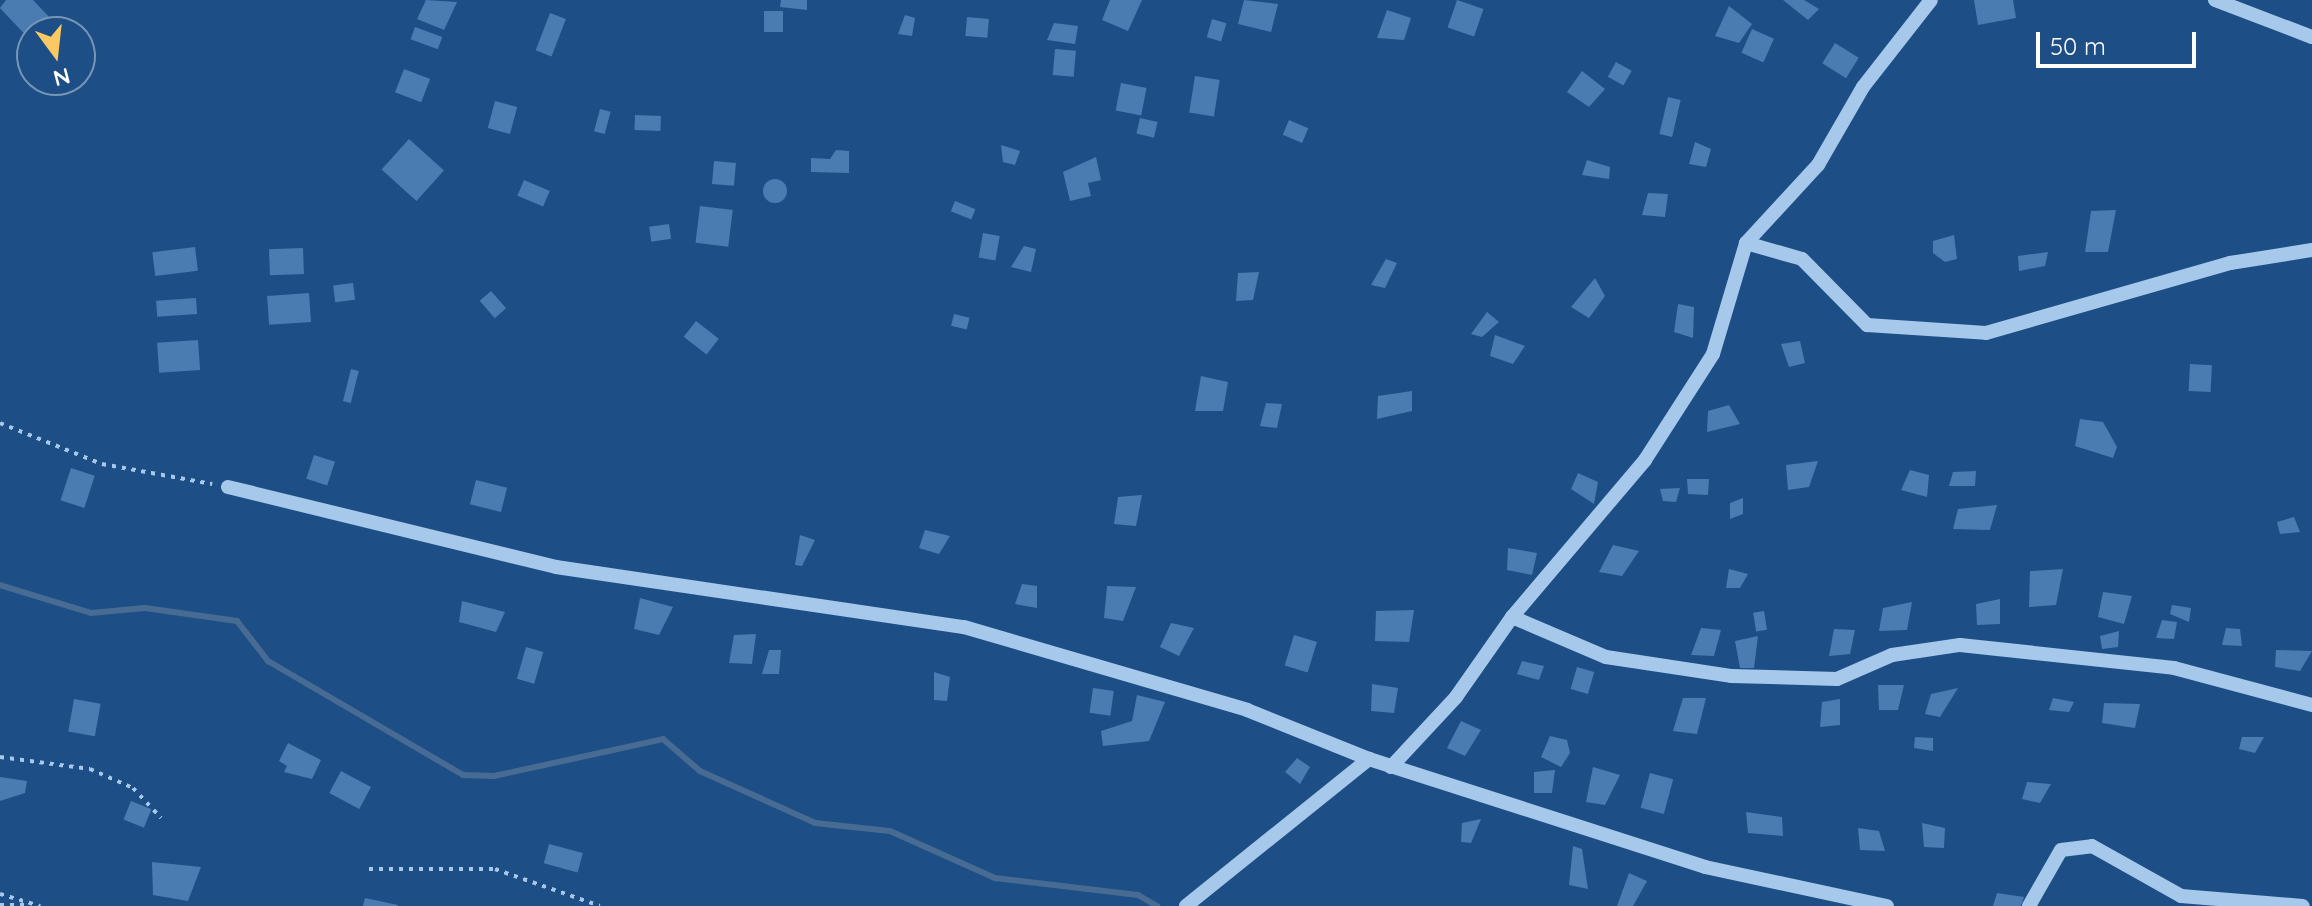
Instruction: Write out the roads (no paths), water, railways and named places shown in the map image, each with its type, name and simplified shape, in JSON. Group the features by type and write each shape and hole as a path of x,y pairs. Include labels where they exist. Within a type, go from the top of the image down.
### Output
{"street":[{"path":"1391,767 1456,697 1512,617 1611,505 1699,378 1725,324 1746,243 1818,165 1863,87 1931,0"},
{"path":"2215,0 2312,37"},
{"path":"1746,243 1802,259 1867,325 1986,333 2230,263 2312,250"},
{"path":"228,487 556,567 964,627 1247,710 1391,767 1705,867 1887,906"},
{"path":"1512,617 1606,657 1716,674 1837,679 1892,655 1960,645 2174,668 2312,705"},
{"path":"1188,902 1369,759"},
{"path":"2029,906 2061,850 2092,846 2181,896 2303,906"}],"waterway":[{"path":"0,585 91,613 145,608 237,621 268,661 463,775 494,776 663,739 700,771 815,823 890,831 995,878 1138,895 1157,906"}]}
